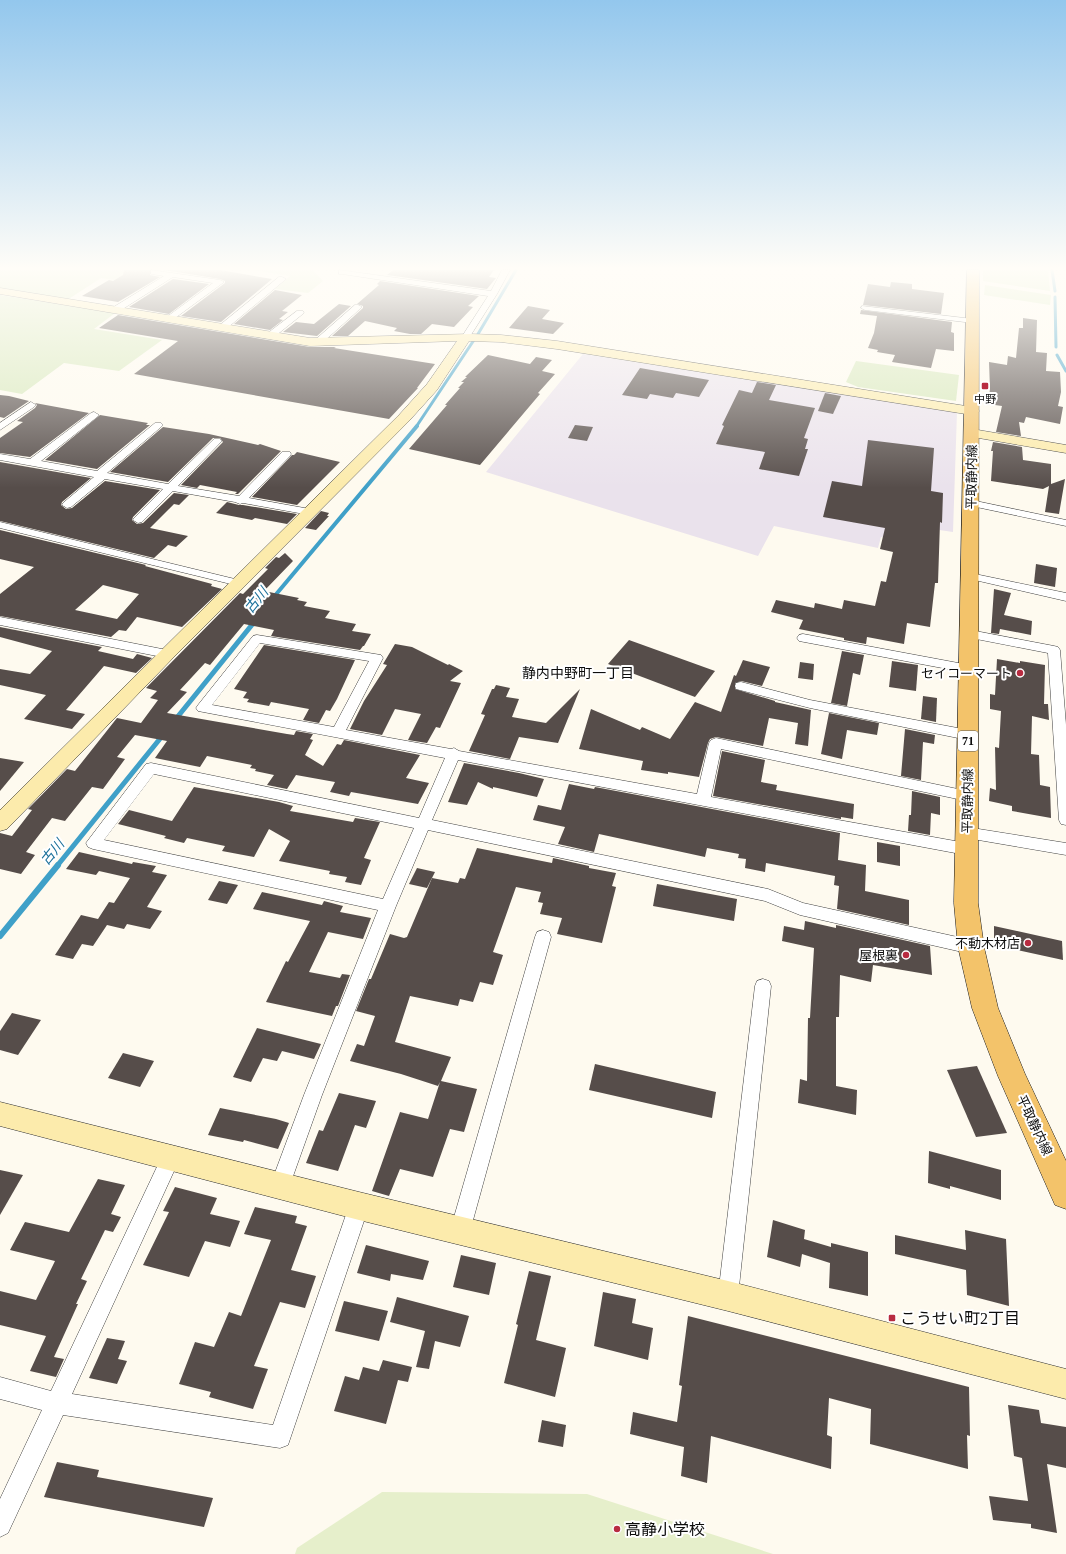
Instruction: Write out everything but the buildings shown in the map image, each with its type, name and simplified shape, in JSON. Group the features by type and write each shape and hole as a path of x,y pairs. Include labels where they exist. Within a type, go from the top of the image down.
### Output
{"main road":[{"name":"平取静内線","path":"972,343 966,902 971,947 985,1008 1012,1076 1066,1194"}],"street":[{"path":"336,343 363,343"},
{"path":"0,823 166,654 404,418 432,387 462,343"},
{"path":"535,343 972,411"},
{"path":"0,427 31,405"},
{"path":"32,463 94,415"},
{"path":"67,504 158,425"},
{"path":"972,433 1066,449"},
{"path":"138,520 217,441"},
{"path":"240,501 286,454"},
{"path":"0,457 240,501 310,512"},
{"path":"971,503 1066,523"},
{"path":"0,525 239,583"},
{"path":"970,576 1066,597"},
{"path":"0,620 166,654"},
{"path":"970,634 1060,651 1066,820"},
{"path":"803,638 969,669"},
{"path":"338,732 377,658 257,639 203,708 703,799 966,841 1066,849"},
{"path":"741,686 810,704 968,735"},
{"path":"703,799 716,743 967,796"},
{"path":"280,1186 313,1094 388,906 454,753"},
{"path":"388,906 93,843 151,768 768,895 800,909 971,947"},
{"path":"460,1231 543,937"},
{"path":"728,1296 763,986"},
{"path":"0,1114 359,1206 728,1296 1066,1384"},
{"path":"0,1524 171,1158"},
{"path":"0,1388 56,1403 280,1437 359,1206"}],"shaded area":[{"path":"583,354 957,412 953,532 912,526 899,540 881,537 878,548 774,526 758,556 486,472"}],"green space":[{"path":"0,343 159,343 119,371 64,363 22,394 0,390"},
{"path":"856,361 959,375 956,401 858,387 846,382"},
{"path":"382,1492 587,1494 773,1554 295,1554 297,1548"}],"waterway":[{"name":"古川","path":"416,427 472,343"},
{"path":"1056,343 1056,347"},
{"path":"1057,355 1066,371"},
{"name":"古川","path":"273,598 417,426"},
{"name":"古川","path":"175,720 255,621"},
{"name":"古川","path":"57,866 163,735"},
{"name":"古川","path":"0,936 58,865"}],"place":[{"name":"中野","path":"985,386"},
{"name":"セイコーマート","path":"1020,673"},
{"name":"不動木材店","path":"1028,943"},
{"name":"屋根裏","path":"906,955"},
{"name":"こうせい町2丁目","path":"892,1318"},
{"name":"高静小学校","path":"617,1529"}],"district":[{"name":"静内中野町一丁目","path":"578,673"}]}
